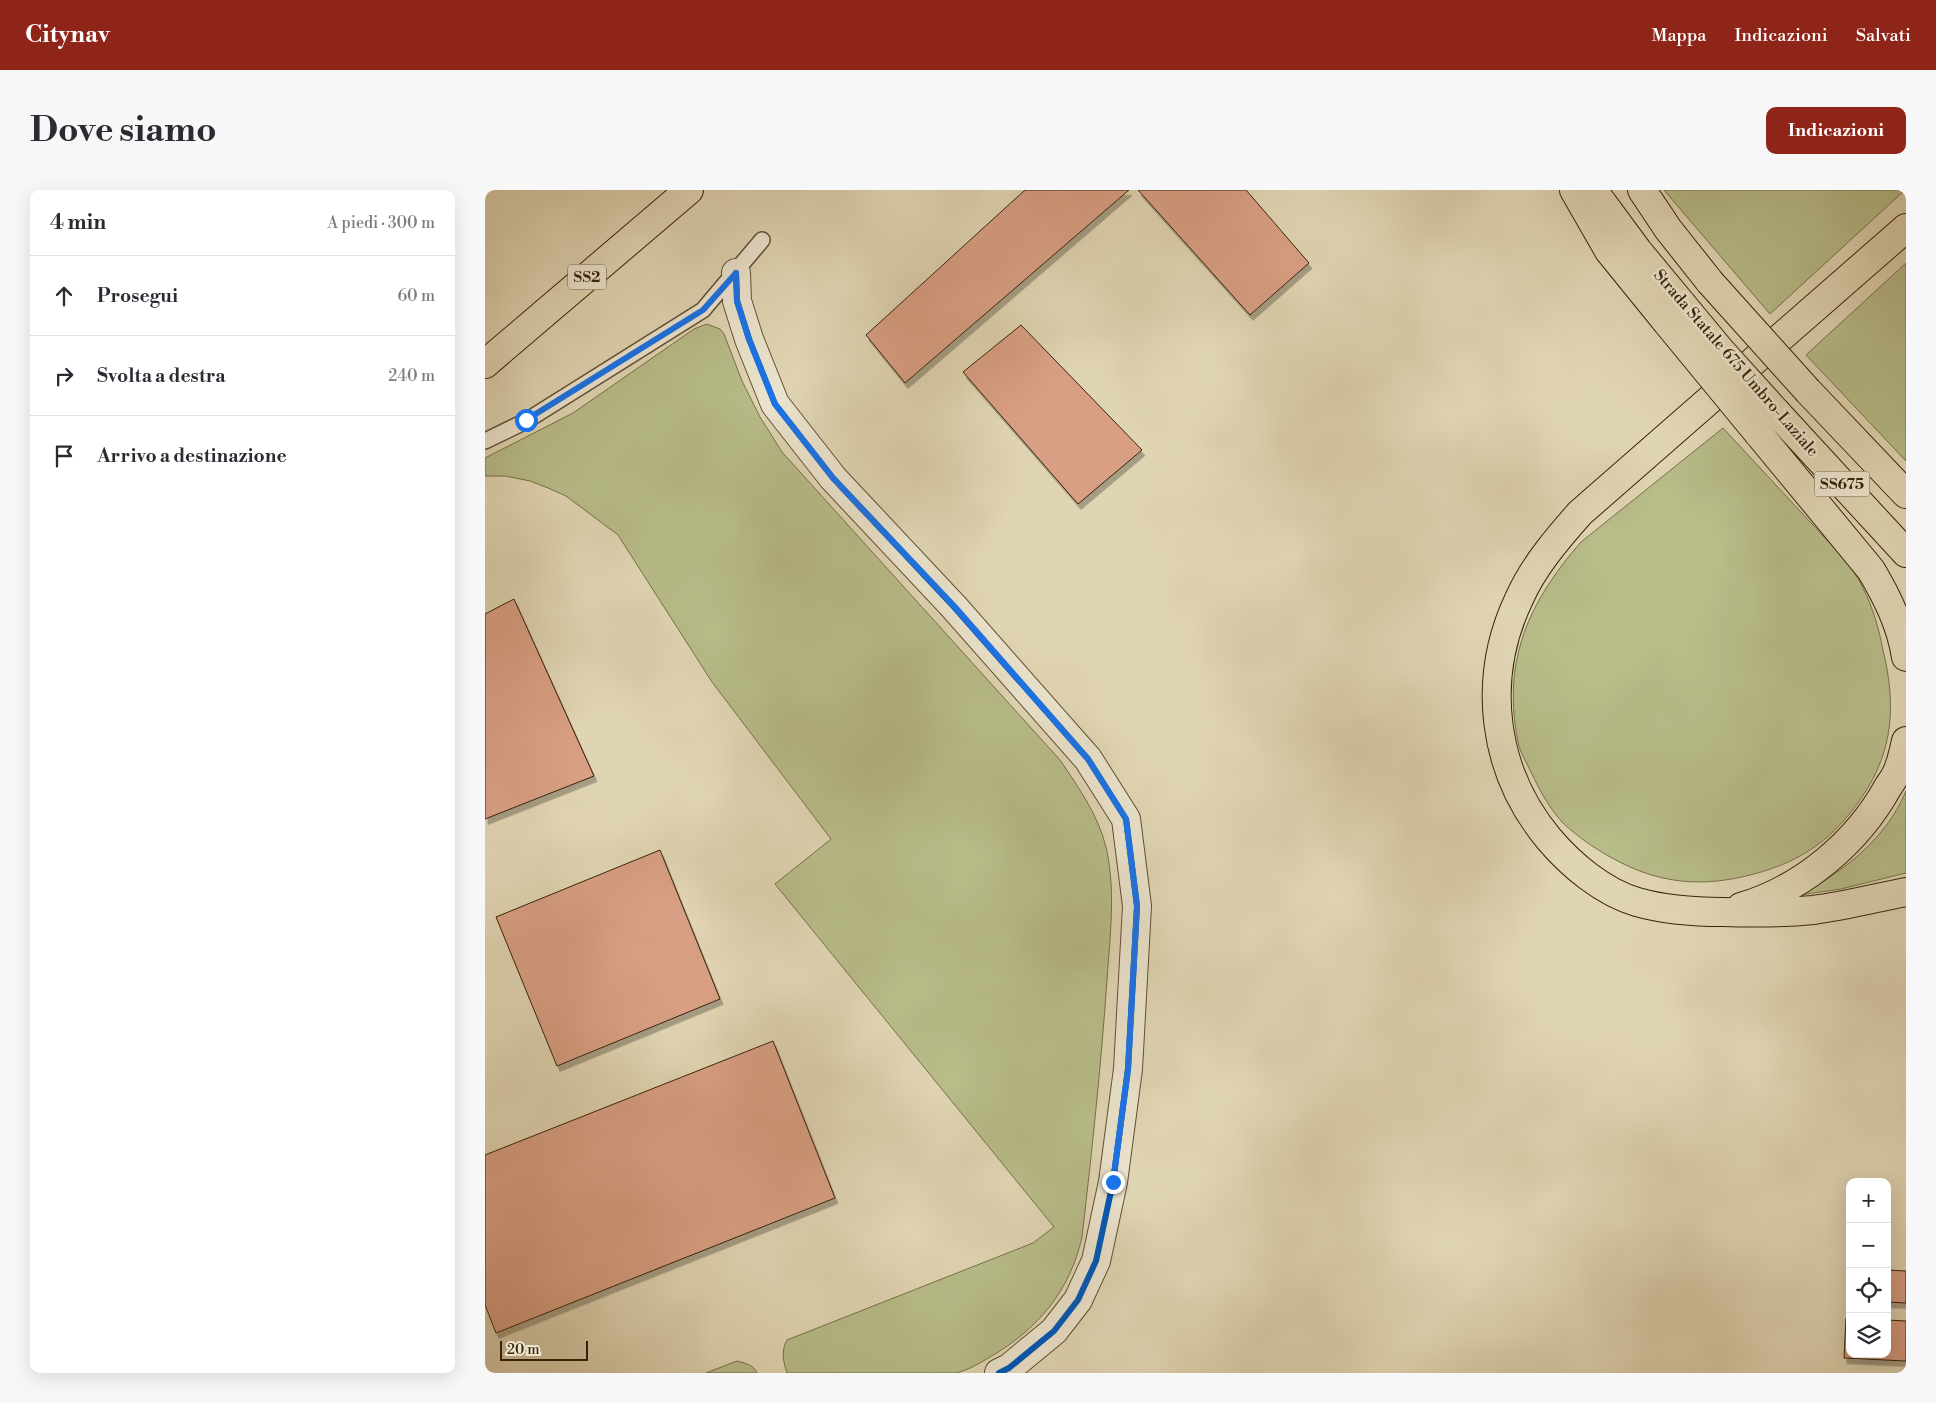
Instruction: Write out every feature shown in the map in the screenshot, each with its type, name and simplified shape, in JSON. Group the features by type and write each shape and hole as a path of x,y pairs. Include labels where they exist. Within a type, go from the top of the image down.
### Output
{"main road":[{"name":"SS2","path":"485,364 689,190"},
{"path":"1574,190 1609,251 1674,312 1758,433 1871,570 1886,595 1897,623 1906,657"},
{"name":"Strada Statale 675 Umbro-Laziale","path":"1593,190 1638,251 1674,312 1721,351 1906,553"},
{"name":"Strada Statale 675 Umbro-Laziale","path":"1642,190 1668,229 1710,282 1808,391 1906,494"},
{"path":"1906,228 1580,514 1553,545 1519,598 1508,625 1500,654 1496,684 1496,713 1501,743 1509,771 1521,800 1538,826 1559,850 1582,871 1608,888 1636,902 1693,912 1755,913 1814,910 1906,892"},
{"path":"1725,912 1757,902 1779,891 1801,879 1833,856 1873,813 1899,768 1906,741"}],"street":[{"path":"736,273 737,301 749,339 775,404 833,478 955,607 1088,759 1126,819 1137,906 1128,1069 1113,1182 1096,1261 1078,1300 1054,1330 1009,1368 999,1373"}],"lane":[{"path":"485,441 526,420 703,310 763,240"}],"green space":[{"path":"1664,190 1905,190 1770,314"},
{"path":"1906,263 1906,461 1806,355"},
{"path":"707,324 720,329 724,334 742,381 760,417 782,452 1060,760 1093,813 1106,847 1112,897 1110,946 1093,1141 1082,1237 1077,1257 1060,1291 1037,1321 1007,1346 969,1369 960,1372 787,1373 783,1356 787,1340 1033,1243 1054,1227 775,884 831,839 712,682 618,535 566,496 548,488 530,481 505,476 485,476 485,458 573,413 694,329"},
{"path":"1723,428 1840,554 1858,579 1867,596 1878,626 1887,670 1891,708 1886,744 1881,762 1873,779 1851,812 1816,846 1788,862 1754,874 1716,881 1681,881 1664,878 1629,867 1580,838 1557,816 1542,794 1519,747 1514,708 1516,661 1523,635 1536,606 1561,566 1581,542"},
{"path":"1906,791 1906,873 1841,889 1800,895 1848,864 1862,852 1887,824 1898,808"},
{"path":"737,1361 751,1366 757,1373 706,1373"}],"building":[{"path":"1025,190 1129,190 905,383 866,335"},
{"path":"1138,190 1246,190 1309,263 1250,315"},
{"path":"1021,325 1142,450 1078,504 963,372"},
{"path":"514,599 594,776 485,819 485,614"},
{"path":"660,850 720,999 557,1066 496,917"},
{"path":"773,1041 835,1198 496,1333 485,1305 485,1155"},
{"path":"1891,1270 1906,1271 1906,1303 1891,1302"},
{"path":"1846,1318 1846,1358 1891,1358 1891,1320 1906,1321 1906,1361 1844,1358"}],"cycle path":[{"path":"736,273 737,301 749,339 775,404 833,478 954,607 1088,759 1126,819 1137,906 1128,1069 1113,1182 1096,1261 1078,1300 1054,1331 1009,1368 999,1373"}],"route":[{"path":"526,420 703,310 736,273 737,301 749,339 775,404 833,478 955,607 1088,759 1126,819 1137,906 1128,1069 1113,1182"}]}
